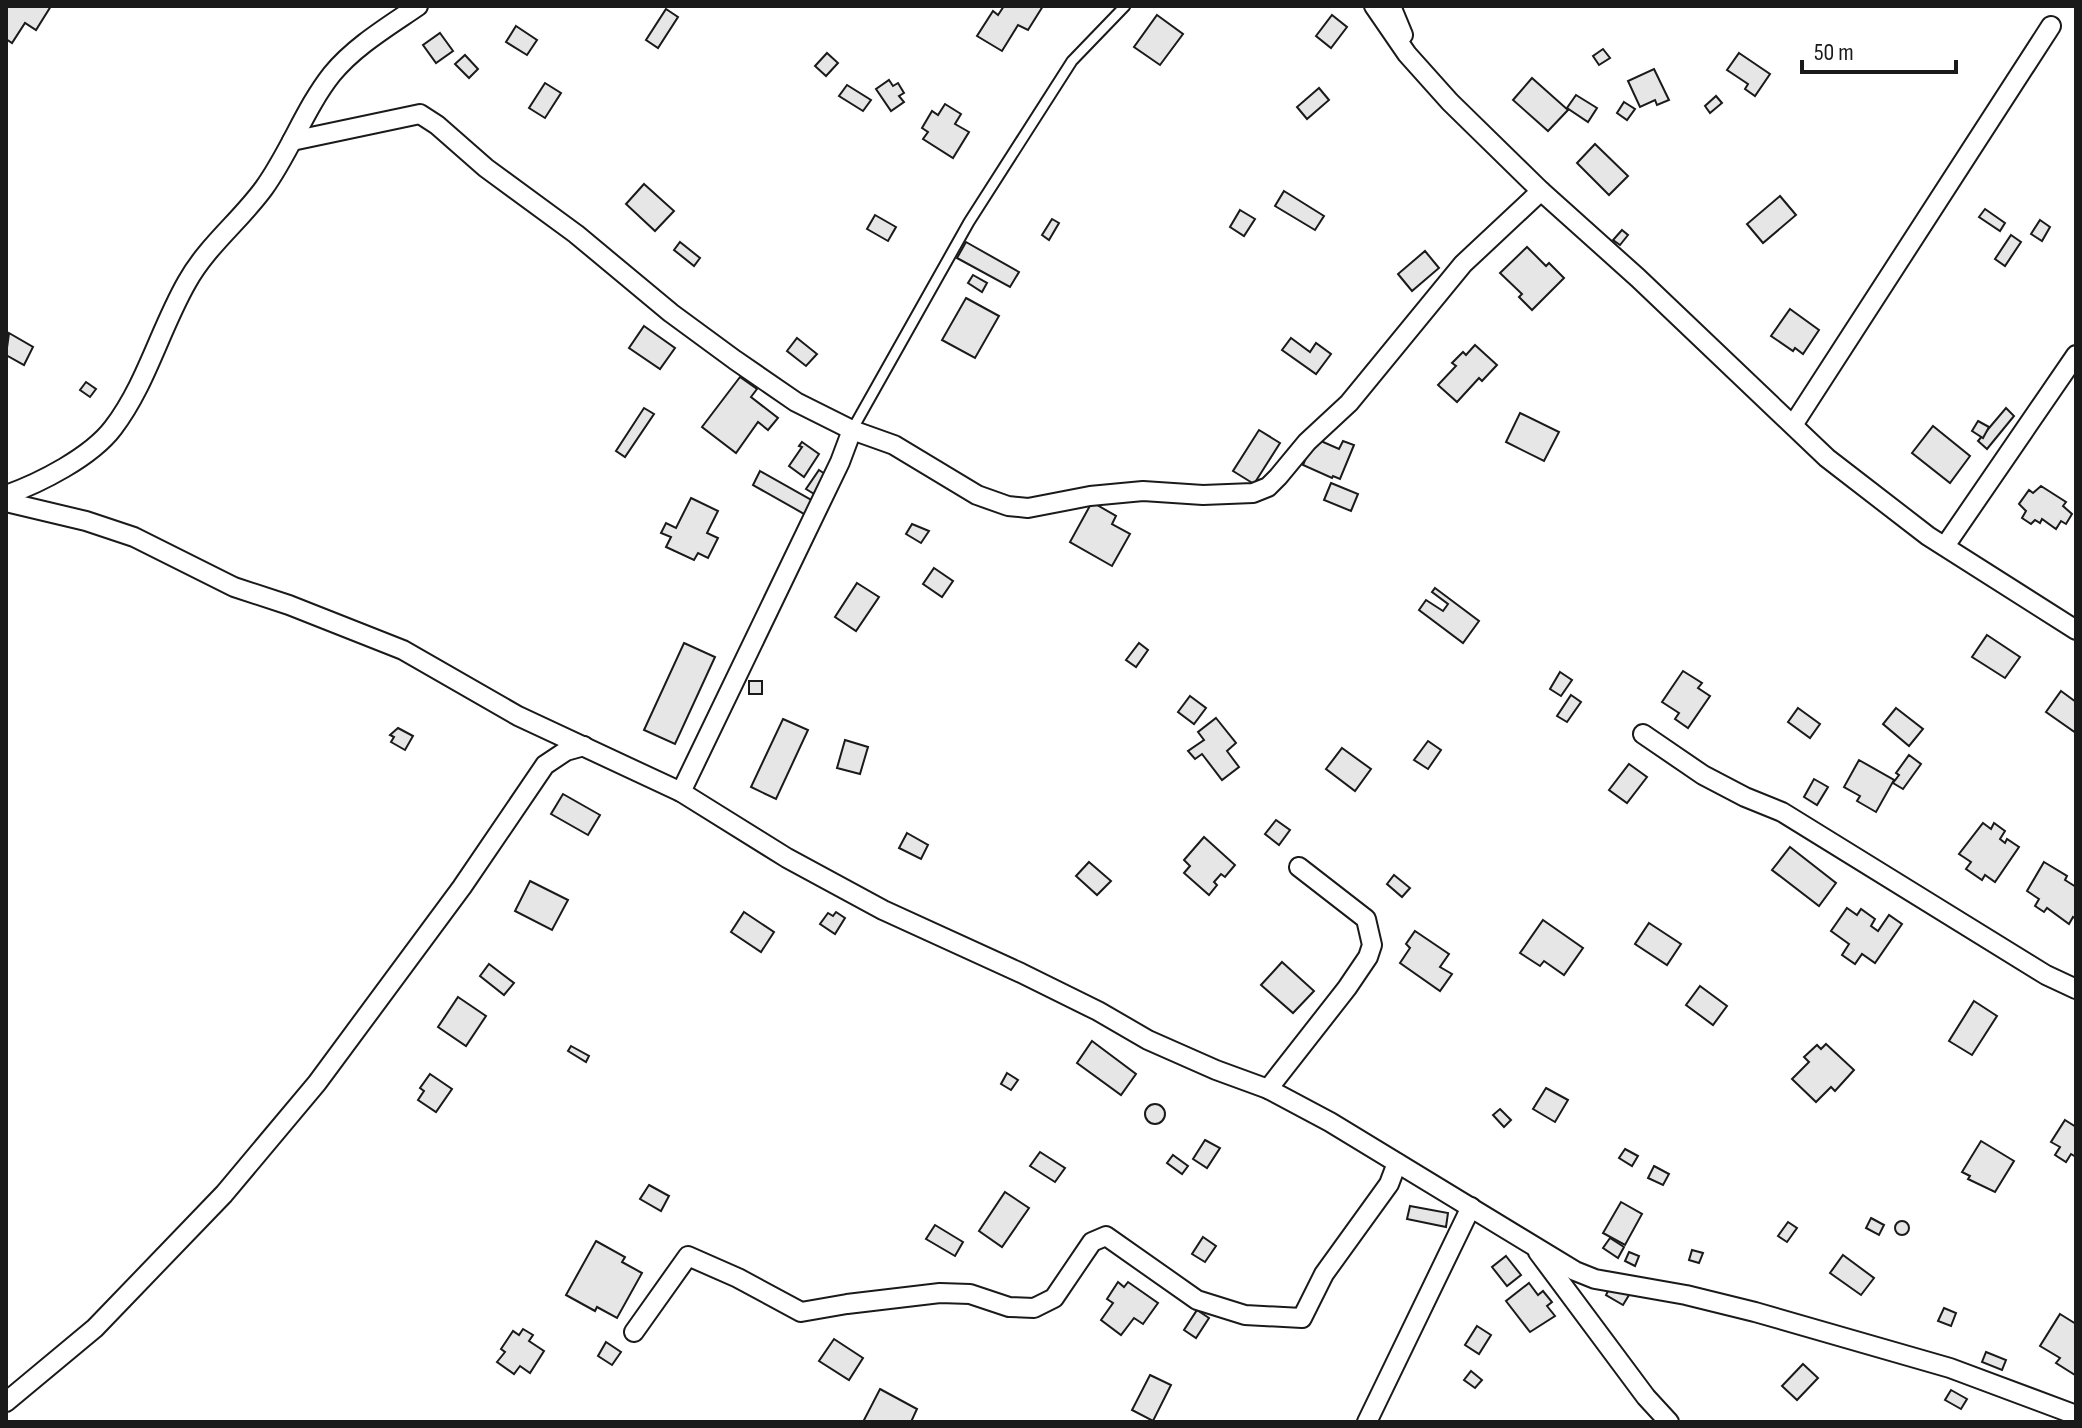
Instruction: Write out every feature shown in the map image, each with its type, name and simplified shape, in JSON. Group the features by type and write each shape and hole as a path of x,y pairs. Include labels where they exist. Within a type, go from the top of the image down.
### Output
{"street":[{"path":"6,495 23,489 90,451 113,429 187,281 217,239 263,189 332,74 353,53 418,6"},
{"path":"1374,6 1407,54 1450,102 1827,458 1884,504 2076,630"},
{"path":"1391,6 1407,54"},
{"path":"1793,425 2051,26"},
{"path":"292,141 420,114 486,168 576,234 671,313 796,402 852,430 894,445 977,495 1008,506 1028,508 1090,496 1143,491 1203,495 1253,493 1268,487 1307,442 1349,403 1463,264 1541,191"},
{"path":"1945,546 2076,355"},
{"path":"681,792 840,462 852,430"},
{"path":"6,502 86,521 134,537 234,587 403,650 518,716 681,792 787,858 883,910 1047,986 1148,1040 1268,1089 1330,1122 1575,1271 1595,1279 1686,1295 1755,1312 1950,1368 2076,1415"},
{"path":"1643,734 1703,775 1782,812 2046,975 2076,989"},
{"path":"6,1402 95,1328 224,1194 317,1083 462,887 545,765 566,751 584,746"},
{"path":"1268,1089 1347,988 1368,957 1372,945 1366,919 1299,867"},
{"path":"634,1332 688,1256 738,1278 801,1312 940,1293 970,1294 1009,1307 1034,1308 1054,1298 1092,1242 1106,1236 1197,1300 1245,1315 1302,1318 1324,1274 1389,1184 1397,1163"},
{"path":"1367,1422 1471,1207"},
{"path":"1532,1243 1646,1397 1669,1422"}],"lane":[{"path":"852,430 969,222 1072,61 1125,6"}],"building":[{"path":"6,6 51,6 36,30 25,23 12,43 6,39"},
{"path":"1004,6 1043,6 1028,30 1018,25 1002,51 977,36 993,11 998,15"},
{"path":"666,9 678,17 658,48 646,40"},
{"path":"1157,15 1183,34 1160,65 1134,47"},
{"path":"1332,15 1347,27 1331,48 1316,36"},
{"path":"516,26 537,40 527,55 506,42"},
{"path":"440,33 453,51 436,63 423,45"},
{"path":"1603,49 1610,58 1599,65 1593,56"},
{"path":"827,53 838,63 826,76 815,66"},
{"path":"1739,53 1770,74 1755,96 1745,89 1748,84 1727,70"},
{"path":"465,55 478,69 469,78 455,64"},
{"path":"1654,69 1669,100 1657,105 1655,100 1640,107 1628,81"},
{"path":"1532,78 1568,110 1548,131 1513,100"},
{"path":"889,80 893,86 898,83 904,93 899,96 904,102 891,111 876,89"},
{"path":"545,83 561,93 545,118 529,108"},
{"path":"847,85 871,100 863,111 839,96"},
{"path":"1319,88 1329,100 1307,119 1297,107"},
{"path":"1576,95 1597,108 1588,122 1567,108"},
{"path":"1716,96 1722,103 1710,113 1705,106"},
{"path":"1624,102 1635,109 1627,120 1617,113"},
{"path":"945,104 961,114 955,124 969,132 953,158 923,139 928,132 922,128 932,111 938,115"},
{"path":"1595,144 1628,176 1609,195 1577,163"},
{"path":"644,184 674,211 655,231 626,204"},
{"path":"1284,191 1324,216 1315,230 1275,206"},
{"path":"1780,196 1796,215 1763,243 1747,224"},
{"path":"1985,209 2005,223 2000,231 1979,217"},
{"path":"1240,210 1255,219 1244,236 1230,227"},
{"path":"875,215 896,227 888,241 867,229"},
{"path":"1052,219 1059,223 1049,240 1042,235"},
{"path":"2040,220 2050,227 2042,241 2031,234"},
{"path":"1622,230 1628,235 1620,245 1613,240"},
{"path":"2011,235 2021,242 2005,266 1995,259"},
{"path":"680,242 700,258 694,266 674,250"},
{"path":"966,242 1019,272 1010,287 957,258"},
{"path":"1527,247 1564,278 1532,310 1519,297 1522,294 1500,273"},
{"path":"1425,251 1439,268 1412,291 1398,274"},
{"path":"973,275 987,283 982,292 968,283"},
{"path":"966,298 999,316 975,358 942,340"},
{"path":"1790,309 1819,330 1803,354 1771,336"},
{"path":"644,326 675,348 660,369 629,348"},
{"path":"9,333 33,347 24,365 6,355"},
{"path":"797,338 817,354 806,366 787,351"},
{"path":"1291,338 1310,352 1316,343 1331,354 1316,374 1282,350"},
{"path":"1475,345 1497,365 1482,381 1479,378 1457,402 1438,385 1456,366 1452,363"},
{"path":"740,377 757,389 751,397 778,418 768,430 758,422 736,453 702,427"},
{"path":"86,382 96,389 90,397 80,390"},
{"path":"644,408 654,414 625,457 616,451"},
{"path":"2006,408 2014,416 1987,449 1978,441"},
{"path":"1520,413 1559,432 1544,461 1506,442"},
{"path":"1978,421 1989,427 1983,438 1972,431"},
{"path":"1933,426 1970,456 1950,483 1912,453"},
{"path":"1259,430 1280,443 1254,484 1233,471"},
{"path":"1314,438 1339,449 1343,441 1354,445 1340,479 1303,465"},
{"path":"802,442 819,454 804,477 789,466"},
{"path":"819,470 831,478 819,497 806,489"},
{"path":"760,471 813,501 806,515 753,485"},
{"path":"1331,483 1358,494 1351,511 1324,500"},
{"path":"2041,486 2066,502 2063,506 2072,514 2066,524 2061,521 2056,529 2042,519 2040,523 2035,520 2031,524 2022,518 2026,511 2019,504 2029,490 2033,493"},
{"path":"691,498 718,511 707,533 718,538 708,558 698,553 694,560 666,547 671,537 661,533 666,523 676,528"},
{"path":"1092,502 1116,516 1112,524 1130,534 1112,566 1070,542"},
{"path":"912,524 929,531 921,543 906,534"},
{"path":"934,568 953,581 942,597 923,584"},
{"path":"857,583 879,597 856,631 835,617"},
{"path":"1435,588 1479,621 1463,643 1419,610 1426,600 1443,611 1448,604 1432,592"},
{"path":"1987,635 2020,657 2005,678 1972,657"},
{"path":"684,643 715,657 675,744 644,730"},
{"path":"1139,643 1148,650 1136,667 1126,660"},
{"path":"1683,671 1702,683 1698,688 1710,696 1688,728 1675,719 1679,713 1662,702"},
{"path":"1560,672 1572,680 1561,696 1550,689"},
{"path":"749,681 762,681 762,694 749,694"},
{"path":"2061,691 2076,702 2076,733 2046,712"},
{"path":"1571,695 1581,702 1567,722 1557,716"},
{"path":"1190,696 1206,708 1194,724 1178,712"},
{"path":"1798,708 1820,724 1810,738 1788,722"},
{"path":"1896,708 1923,729 1909,746 1883,724"},
{"path":"1216,718 1236,743 1227,751 1239,767 1222,780 1202,754 1195,759 1188,751 1204,740 1198,732"},
{"path":"783,719 808,730 776,799 751,787"},
{"path":"398,728 413,736 405,750 391,742 394,737 390,735"},
{"path":"845,740 868,747 860,774 837,768"},
{"path":"1428,741 1441,750 1428,769 1414,760"},
{"path":"1342,748 1371,769 1355,791 1326,769"},
{"path":"1909,755 1921,764 1903,789 1893,783"},
{"path":"1859,760 1894,780 1876,812 1857,801 1860,796 1844,787"},
{"path":"1629,764 1647,777 1627,803 1609,790"},
{"path":"1814,779 1828,787 1817,805 1804,797"},
{"path":"563,794 600,815 588,835 551,814"},
{"path":"1276,820 1290,830 1279,845 1265,834"},
{"path":"1983,823 1991,829 1994,823 2005,831 2000,839 2005,843 2007,839 2019,847 1995,882 1985,875 1982,880 1966,869 1971,862 1959,854"},
{"path":"907,833 928,845 921,859 899,848"},
{"path":"1204,837 1235,865 1225,877 1221,874 1214,882 1217,885 1209,895 1184,873 1190,866 1184,860"},
{"path":"1790,847 1836,883 1819,906 1772,870"},
{"path":"1089,862 1111,881 1097,895 1076,876"},
{"path":"2044,862 2067,876 2065,880 2076,887 2076,919 2073,917 2069,924 2047,908 2044,912 2035,906 2039,899 2027,891"},
{"path":"1394,875 1410,888 1402,897 1387,884"},
{"path":"530,881 568,900 552,930 515,911"},
{"path":"1847,908 1857,915 1861,909 1875,919 1871,926 1878,931 1889,915 1902,924 1875,963 1862,954 1855,964 1842,955 1849,944 1831,931"},
{"path":"744,912 774,932 761,952 731,932"},
{"path":"836,912 845,918 835,934 820,924 828,913 833,916"},
{"path":"1543,920 1583,948 1564,975 1544,961 1540,966 1520,953"},
{"path":"1649,923 1681,944 1667,965 1635,944"},
{"path":"1415,931 1449,954 1440,967 1452,974 1440,991 1400,963 1410,948 1406,944"},
{"path":"1282,962 1314,991 1293,1013 1261,985"},
{"path":"489,964 514,983 504,995 480,976"},
{"path":"1700,986 1727,1006 1713,1025 1686,1005"},
{"path":"458,997 486,1016 466,1046 438,1027"},
{"path":"1974,1001 1997,1016 1972,1055 1949,1041"},
{"path":"1092,1041 1136,1074 1121,1095 1077,1063"},
{"path":"1826,1044 1854,1070 1835,1091 1831,1087 1816,1102 1792,1079 1809,1062 1804,1057 1817,1045 1821,1049"},
{"path":"571,1046 589,1056 586,1062 568,1051"},
{"path":"1007,1073 1018,1080 1011,1090 1001,1084"},
{"path":"430,1074 452,1089 436,1112 418,1100 424,1091 420,1088"},
{"path":"1546,1088 1568,1100 1555,1122 1533,1109"},
{"path":"1155,1104 1162,1107 1165,1114 1162,1121 1155,1124 1148,1121 1145,1114 1148,1107"},
{"path":"1500,1109 1511,1120 1504,1127 1493,1115"},
{"path":"2065,1120 2076,1127 2076,1157 2071,1154 2066,1162 2055,1155 2060,1147 2051,1142"},
{"path":"1205,1140 1220,1148 1207,1168 1193,1159"},
{"path":"1981,1141 2014,1161 1995,1192 1968,1179 1970,1176 1962,1172"},
{"path":"1625,1149 1638,1156 1632,1166 1619,1158"},
{"path":"1040,1152 1065,1168 1055,1182 1030,1166"},
{"path":"1173,1155 1188,1166 1182,1174 1167,1163"},
{"path":"1654,1166 1669,1174 1663,1185 1648,1178"},
{"path":"649,1185 669,1196 661,1211 640,1199"},
{"path":"1005,1192 1029,1208 1002,1247 979,1231"},
{"path":"1621,1202 1642,1214 1625,1245 1603,1233"},
{"path":"1410,1206 1448,1213 1446,1227 1407,1219"},
{"path":"1871,1218 1884,1225 1879,1235 1866,1228"},
{"path":"1902,1221 1909,1228 1902,1235 1895,1228"},
{"path":"1788,1222 1797,1228 1787,1242 1778,1236"},
{"path":"935,1225 963,1242 955,1256 926,1239"},
{"path":"1203,1237 1216,1246 1205,1262 1192,1254"},
{"path":"1610,1238 1624,1247 1618,1258 1603,1248"},
{"path":"596,1241 625,1257 622,1262 642,1273 617,1318 597,1307 595,1311 566,1295"},
{"path":"1692,1250 1703,1253 1699,1263 1689,1260"},
{"path":"1629,1252 1639,1256 1635,1266 1625,1261"},
{"path":"1843,1255 1874,1278 1861,1295 1830,1273"},
{"path":"1506,1256 1521,1275 1507,1286 1492,1267"},
{"path":"1118,1282 1124,1287 1128,1282 1158,1303 1143,1324 1134,1318 1121,1335 1101,1320 1113,1303 1107,1299"},
{"path":"1529,1283 1538,1295 1543,1291 1552,1302 1547,1306 1555,1316 1530,1332 1506,1301"},
{"path":"1611,1285 1629,1295 1623,1305 1606,1295"},
{"path":"1944,1308 1956,1313 1951,1326 1938,1321"},
{"path":"1197,1310 1209,1318 1196,1338 1184,1330"},
{"path":"2060,1314 2076,1324 2075,1375 2056,1363 2060,1358 2040,1346"},
{"path":"1477,1326 1491,1335 1479,1354 1465,1345"},
{"path":"523,1329 533,1335 529,1341 544,1351 530,1373 520,1366 514,1374 497,1362 505,1352 501,1349 513,1331 519,1335"},
{"path":"834,1339 863,1358 849,1380 819,1361"},
{"path":"606,1342 621,1352 612,1365 598,1356"},
{"path":"1986,1352 2006,1360 2002,1370 1982,1362"},
{"path":"1803,1364 1818,1378 1797,1400 1782,1386"},
{"path":"1471,1371 1482,1380 1475,1388 1464,1380"},
{"path":"1150,1375 1171,1385 1153,1421 1132,1410"},
{"path":"880,1389 917,1409 911,1422 863,1422"},
{"path":"1951,1390 1967,1399 1961,1409 1945,1400"}]}
